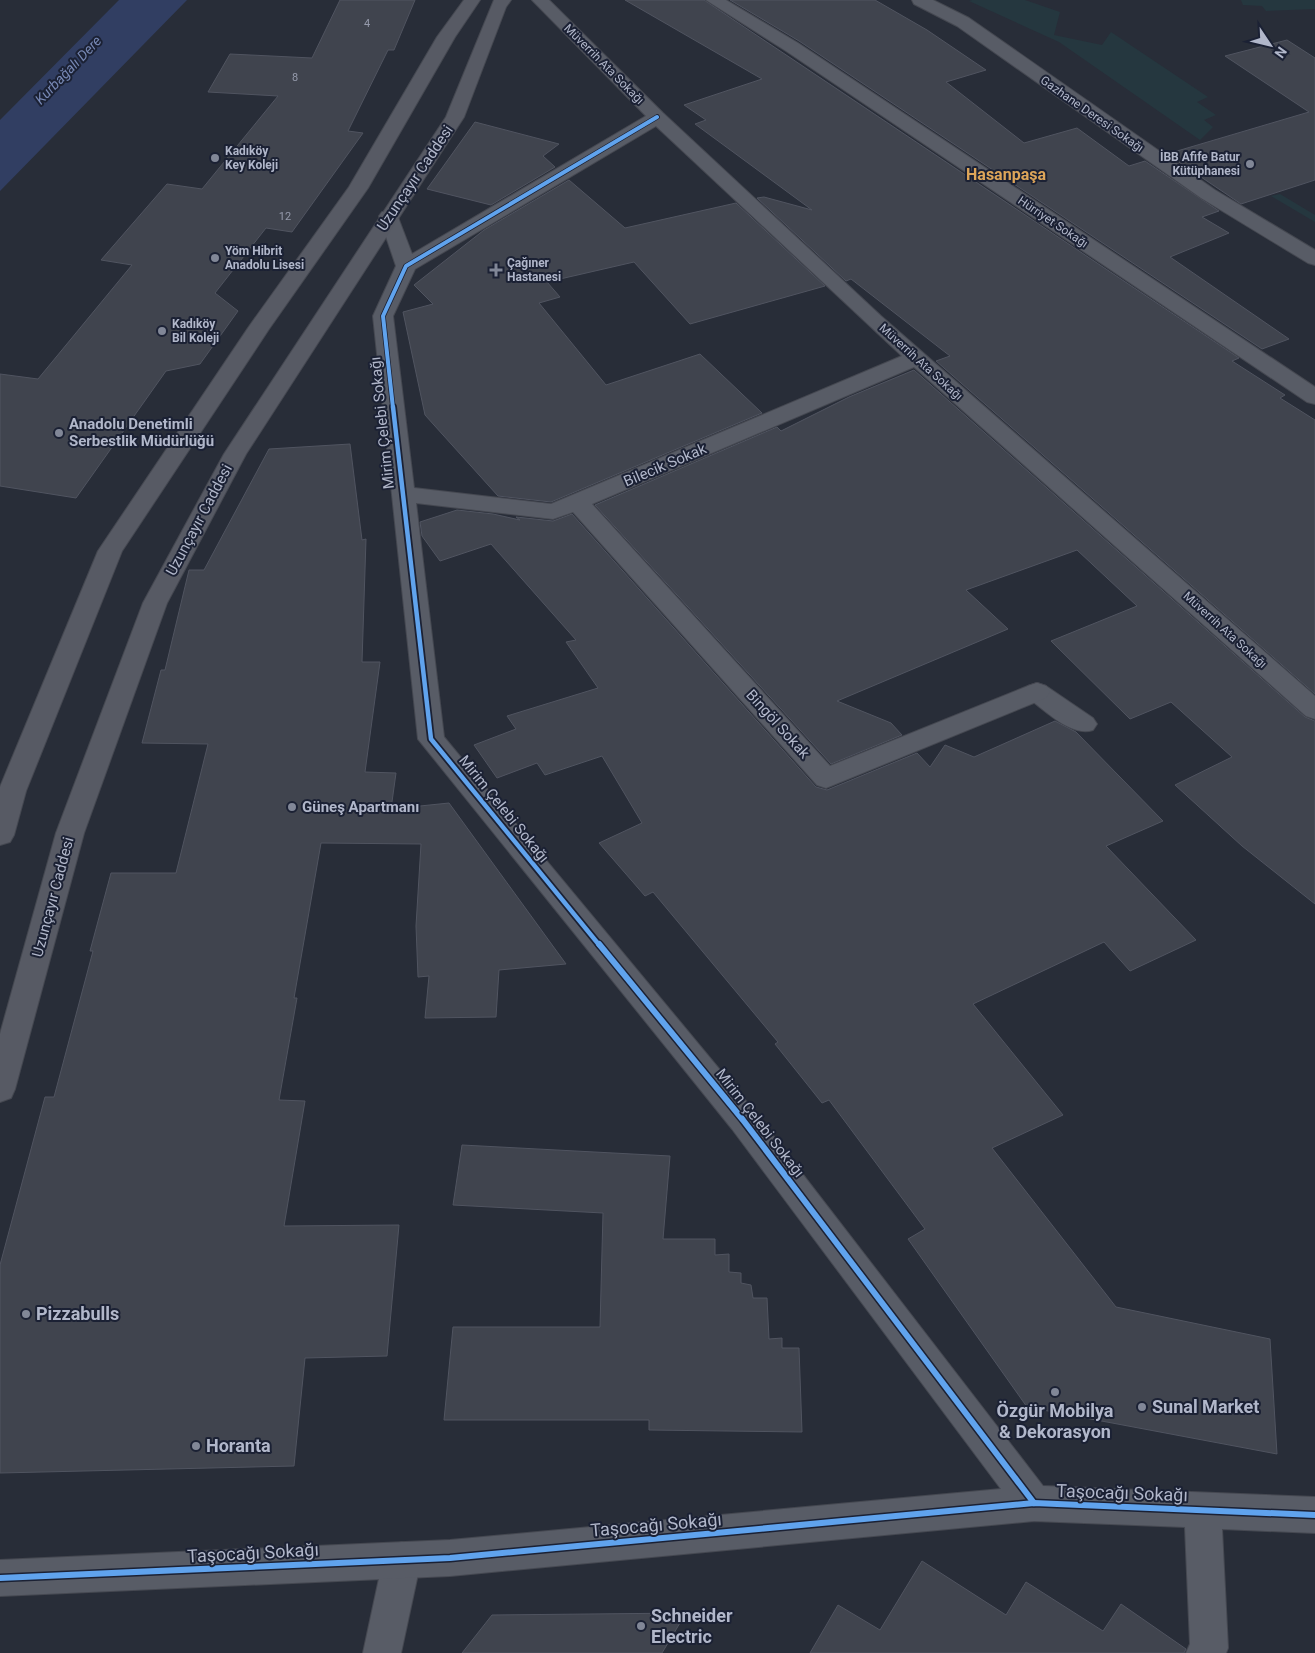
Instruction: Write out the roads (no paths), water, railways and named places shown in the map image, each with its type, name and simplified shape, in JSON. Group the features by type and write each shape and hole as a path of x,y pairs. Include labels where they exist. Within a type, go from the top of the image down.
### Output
{"main road":[{"path":"0,836 12,791 110,551 259,328 358,188 446,37 472,0"},
{"name":"Uzunçayır Caddesi","path":"0,1089 70,832 155,602 235,454 388,216 455,118 498,5 503,0"}],"street":[{"name":"Müverrih Ata Sokağı","path":"540,0 657,117 917,358 1315,710"},
{"name":"Hürriyet Sokağı","path":"714,0 792,47 1315,397"},
{"name":"Gazhane Deresi Sokağı","path":"920,0 963,22 1208,194 1315,259"},
{"path":"388,216 406,266 657,117"},
{"name":"Mirim Çelebi Sokağı","path":"406,266 383,316 430,739 743,1120 1034,1504"},
{"name":"Bilecik Sokak","path":"403,494 553,512 917,358"},
{"name":"Bingöl Sokak","path":"577,502 826,778 1037,692 1084,724"},
{"name":"Taşocağı Sokağı","path":"0,1578 450,1558 1034,1504 1315,1515"},
{"path":"1203,1511 1208,1648 1205,1653"},
{"path":"382,1653 402,1560"}],"water":[{"name":"Kurbağalı Dere","path":"119,0 187,0 0,191 0,120"}],"place":[{"name":"Kadıköy Key Koleji","path":"215,158"},
{"name":"İBB Afife Batur Kütüphanesi","path":"1250,164"},
{"name":"Yöm Hibrit Anadolu Lisesi","path":"215,258"},
{"name":"Çağıner Hastanesi","path":"496,270"},
{"name":"Kadıköy Bil Koleji","path":"162,331"},
{"name":"Anadolu Denetimli Serbestlik Müdürlüğü","path":"59,433"},
{"name":"Güneş Apartmanı","path":"292,807"},
{"name":"Pizzabulls","path":"26,1314"},
{"name":"Özgür Mobilya & Dekorasyon","path":"1055,1392"},
{"name":"Sunal Market","path":"1142,1407"},
{"name":"Horanta","path":"196,1446"},
{"name":"Schneider Electric","path":"641,1626"}],"district":[{"name":"Hasanpaşa","path":"1006,174"}]}
